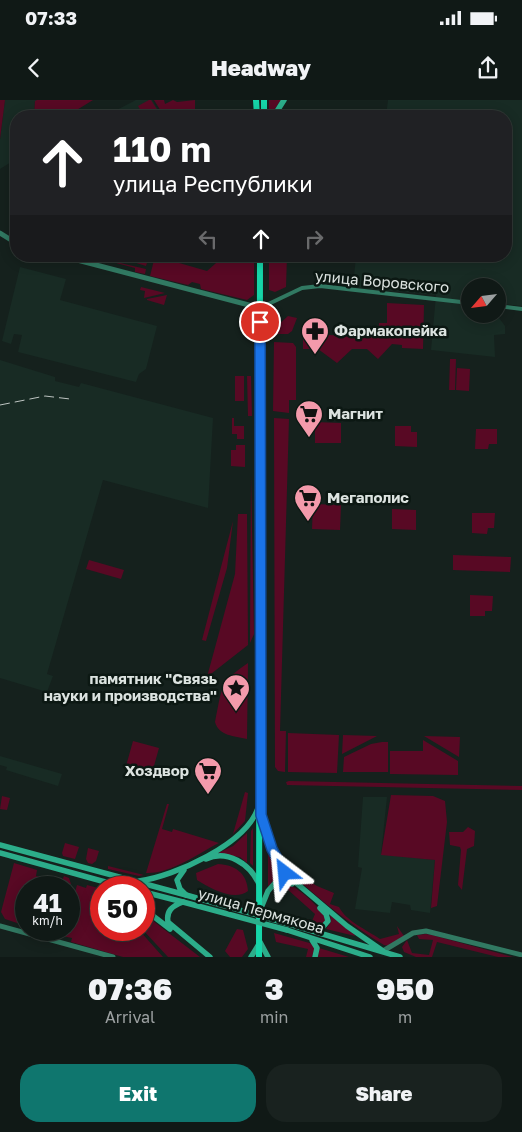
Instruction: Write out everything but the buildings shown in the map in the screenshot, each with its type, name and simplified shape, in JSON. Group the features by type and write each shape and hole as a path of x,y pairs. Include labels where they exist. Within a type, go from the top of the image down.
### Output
{"main road":[{"path":"259,957 261,908 260,262"},
{"path":"155,878 167,875 226,846 248,827 255,817 261,801"},
{"path":"261,815 275,854 288,876 347,926 383,951"},
{"name":"улица Пермякова","path":"0,845 113,876"},
{"path":"0,853 90,877"},
{"path":"186,895 178,884 180,873 201,861 215,856 241,862 253,873 260,886"},
{"path":"261,908 275,883 286,880 326,914 328,922 326,925 312,930"},
{"name":"улица Пермякова","path":"155,887 288,927 308,938 370,957"},
{"name":"улица Пермякова","path":"155,895 288,927 312,930 401,957"},
{"path":"182,902 170,908 166,915 168,922 210,957"},
{"path":"155,918 206,957"},
{"path":"308,938 316,944 315,957"},
{"path":"251,957 260,942"},
{"path":"260,942 268,957"}],"street":[{"path":"85,262 260,308"},
{"name":"улица Воровского","path":"260,308 302,288 320,286 461,302"},
{"path":"506,307 522,310"},
{"path":"0,926 112,957"},
{"path":"383,951 399,943 412,933 426,931 522,955"},
{"path":"399,943 398,950 401,957"}],"shaded area":[{"path":"0,100 5,100 0,139"},
{"path":"5,100 37,100 34,110 10,110 10,163 0,169 0,139"},
{"path":"93,100 77,110 34,110 35,101"},
{"path":"136,100 152,100 158,110 117,110"},
{"path":"151,100 157,110 140,110 138,106"},
{"path":"154,100 164,100 165,104 173,100 177,102 195,100 195,110 160,110"},
{"path":"269,100 281,100 274,110 269,110"},
{"path":"388,100 522,100 522,306 506,304 506,278 461,278 461,323 503,323 505,326 505,334 494,335 495,357 431,350 436,295 353,287 355,262 512,262 512,110 387,110"},
{"path":"112,262 146,269 145,274 135,272 135,268"},
{"path":"133,262 147,262 146,266"},
{"path":"154,262 176,262 207,271 217,262 254,262 254,295 247,300 201,289 200,284 192,282 188,285 150,276"},
{"path":"269,262 287,262 286,287 275,292 269,290"},
{"path":"20,267 66,279 60,300 157,326 146,369 139,374 136,382 18,352 22,335 14,334 11,344 2,341"},
{"path":"141,287 165,293 144,298 145,291 140,290"},
{"path":"167,295 164,305 147,300 147,299"},
{"path":"387,303 424,305 423,349 402,348 402,345 392,344 378,359 367,349 352,349 337,363 318,349 303,349 303,334 378,337 379,323 387,323"},
{"path":"288,316 297,318 292,331 288,334 274,334 276,327"},
{"path":"274,342 293,343 296,347 296,400 289,400 289,413 273,411"},
{"path":"450,359 456,359 455,390 449,390"},
{"path":"0,360 55,377 55,381 79,387 81,383 213,418 208,508 103,480 47,674 53,676 47,692 0,678"},
{"path":"457,368 470,369 469,391 456,390"},
{"path":"235,376 244,376 244,401 235,401"},
{"path":"247,376 251,376 252,416 248,416"},
{"path":"232,418 234,418 234,426 244,426 244,439 237,439 237,434 232,434"},
{"path":"274,418 289,419 280,731 286,731 285,772 278,771 275,767"},
{"path":"315,422 341,423 341,443 315,443"},
{"path":"395,426 411,426 411,432 417,432 417,447 395,446"},
{"path":"476,429 497,429 497,444 489,444 488,449 475,449"},
{"path":"236,445 245,445 245,467 231,466 231,450 236,450"},
{"path":"251,474 254,634 250,643"},
{"path":"313,504 341,505 340,530 312,529"},
{"path":"392,509 416,510 416,530 392,529"},
{"path":"472,513 495,513 494,528 488,528 487,534 472,533"},
{"path":"238,514 247,514 248,645 207,677 235,574"},
{"path":"233,521 227,568 206,641 202,640"},
{"path":"453,555 511,557 510,572 453,570"},
{"path":"89,560 124,570 121,579 86,569"},
{"path":"470,595 493,596 492,611 485,611 485,616 470,616"},
{"path":"248,663 247,739 223,733 215,722 223,687 232,676"},
{"path":"288,733 339,735 337,773 288,772"},
{"path":"343,735 377,736 342,754"},
{"path":"424,736 460,737 459,757"},
{"path":"423,740 458,761 458,775 390,774 390,751 423,751"},
{"path":"133,741 159,748 152,773 126,766"},
{"path":"388,742 388,772 343,772 344,757 371,744"},
{"path":"0,756 62,774 58,786 6,770 7,767 0,765"},
{"path":"286,782 522,786 522,790 287,785"},
{"path":"245,792 248,793 245,821 233,834"},
{"path":"391,795 433,796 445,801 447,822 437,906 431,908 435,860 381,855"},
{"path":"2,796 10,798 7,810 0,809"},
{"path":"363,797 387,797 381,854 435,860 430,913 411,910 410,905 392,902 390,913 355,909 362,868 358,867"},
{"path":"167,804 169,804 162,829 172,832 173,829 219,843 174,867 146,873"},
{"path":"468,827 475,831 474,846 467,849 462,890 458,885 461,850 460,847 450,845 449,832 463,832"},
{"path":"253,828 253,866 250,863 251,831"},
{"path":"247,833 247,863 240,857 216,854 233,846"},
{"path":"65,843 79,847 75,859 63,856"},
{"path":"268,845 284,876 276,878 268,887"},
{"path":"88,848 99,851 96,861 92,864 88,863 86,859"},
{"path":"14,863 37,870 36,876 15,876 15,922 5,919 1,912"},
{"path":"218,864 230,866 239,871 245,879 248,891 236,895 222,893 197,880 196,873"},
{"path":"108,866 144,875 139,876 108,869"},
{"path":"298,874 317,886 334,893 330,904 339,907 352,921 380,939 399,934 397,926 404,936 389,946 384,945 328,905 294,876"},
{"path":"283,882 289,884 308,898 319,909 326,920 316,925 310,925 279,916 286,913 312,921 315,914 286,888 278,885"},
{"path":"87,885 90,886 90,941 149,941 163,957 123,957 71,942 80,941 80,886 86,888"},
{"path":"330,915 355,936 326,929 331,922"},
{"path":"155,922 200,957 168,957 153,941 155,941"},
{"path":"237,929 243,930 248,949 242,957 230,957 225,951"},
{"path":"274,933 313,944 315,947 312,957 306,957 308,949 276,942"},
{"path":"426,934 513,957 498,957 437,942 432,957 416,957 404,952 402,947 407,940 412,953 429,955 433,940 419,939 417,935"},
{"path":"319,948 349,957 318,957"}],"railway":[{"path":"0,405 45,396 70,399"}],"place":[{"name":"Фармакопейка","path":"315,355"},
{"name":"Магнит","path":"309,438"},
{"name":"Мегаполис","path":"308,522"},
{"name":"памятник \"Связь науки и производства\"","path":"236,712"},
{"name":"Хоздвор","path":"208,795"}],"route":[{"path":"260,322 261,815 272,849 285,873"}]}
